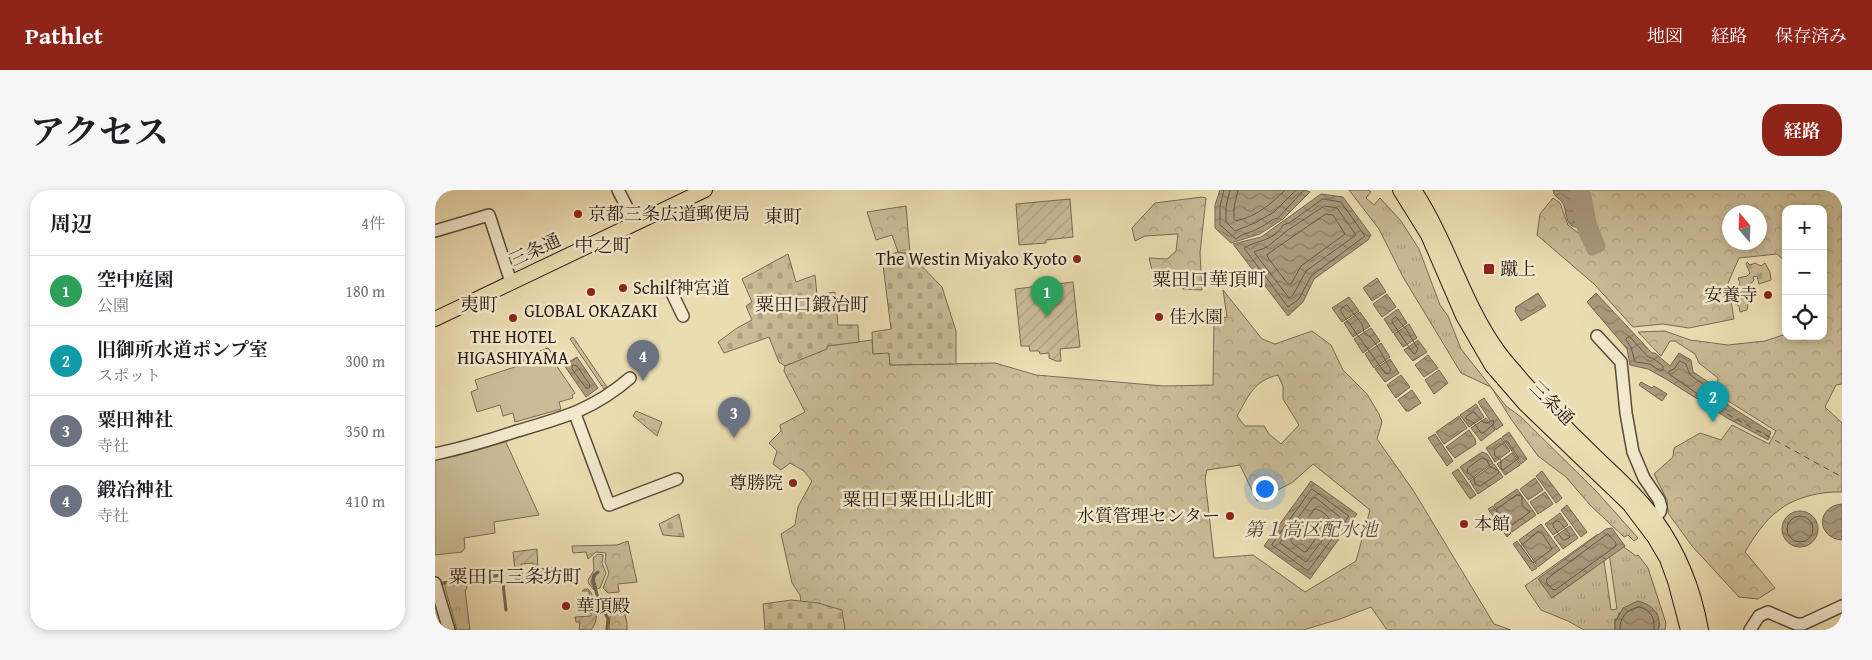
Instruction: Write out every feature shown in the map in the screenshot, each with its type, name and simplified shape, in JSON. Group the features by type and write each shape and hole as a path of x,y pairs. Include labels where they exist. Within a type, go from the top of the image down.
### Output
{"main road":[{"name":"三条通","path":"435,319 705,190"},
{"name":"三条通","path":"1401,190 1428,235 1463,316 1492,366 1525,404 1629,504 1654,537 1667,559 1688,630"},
{"name":"三条通","path":"1414,190 1432,220 1473,309 1498,351 1564,427 1630,490 1654,518 1667,537 1683,568 1701,630"}],"street":[{"path":"618,190 635,223"},
{"path":"435,231 489,215 511,282"},
{"path":"669,287 683,316"},
{"path":"1597,336 1621,362 1625,412 1631,443 1644,478 1659,500 1661,507 1661,512 1654,518"},
{"path":"435,454 473,445 575,414 614,392 630,378"},
{"path":"575,414 609,505 677,479"},
{"path":"435,583 449,630"},
{"path":"1750,630 1759,616 1768,612 1796,624 1803,624 1842,606"}],"green space":[{"path":"1349,190 1368,190 1371,192 1366,198 1374,205 1380,198 1401,221 1419,249 1440,305 1448,316 1461,349 1491,387 1461,373 1403,277 1379,229"},
{"path":"1585,190 1842,190 1842,384 1836,385 1825,407 1842,423 1842,492 1817,494 1785,505 1760,529 1745,552 1775,588 1758,599 1739,597 1692,546 1668,513 1667,500 1654,474 1673,457 1674,448 1700,433 1721,440 1732,425 1769,444 1776,431 1717,394 1718,378 1699,363 1695,354 1675,341 1670,341 1661,356 1638,332 1665,331 1690,340 1728,345 1765,341 1782,335 1782,340 1827,340 1827,205 1782,205 1782,258 1777,254 1739,258 1728,283 1734,319 1689,328 1663,324 1633,327 1594,284 1537,235 1540,214 1553,198 1560,203 1568,225 1583,237 1591,251 1602,247 1591,223"},
{"path":"1206,198 1200,253 1202,290 1183,289 1181,284 1185,279 1185,271 1152,270 1149,258 1167,259 1176,251 1178,234 1145,236 1135,241 1132,228 1155,203"},
{"path":"1070,199 1073,237 1046,240 1046,243 1019,245 1016,204"},
{"path":"906,206 910,254 898,252 892,235 876,240 867,212"},
{"path":"898,252 910,254 942,287 956,331 956,364 890,365 889,353 873,354 872,332 891,329 882,257"},
{"path":"788,254 796,282 815,275 817,295 835,292 838,325 858,325 859,342 827,346 827,349 785,366 779,362 769,337 724,353 718,342 752,320 746,306 752,302 742,279"},
{"path":"1747,262 1750,265 1755,263 1761,266 1765,263 1770,272 1771,280 1759,284 1757,276 1753,277 1754,280 1750,285 1751,300 1749,300 1747,310 1740,312 1739,306 1734,303 1736,296 1733,291 1736,290 1740,283 1738,278 1747,276 1750,273"},
{"path":"1073,282 1080,347 1060,349 1061,361 1056,361 1049,358 1049,353 1040,354 1039,351 1030,351 1029,346 1021,346 1015,289"},
{"path":"1223,290 1262,339 1275,344 1312,331 1331,345 1343,370 1367,394 1379,414 1382,422 1377,439 1413,490 1494,624 1511,630 1387,630 1371,607 1303,630 805,630 800,595 792,583 781,534 795,525 798,507 812,481 804,471 790,463 781,470 773,464 777,451 769,443 781,431 780,425 805,412 784,371 785,366 826,349 827,346 872,340 873,354 889,352 890,365 995,363 1036,375 1163,386 1213,385 1214,320 1227,317","holes":["1278,375 1283,386 1283,399 1299,425 1281,444 1269,434 1264,426 1245,426 1237,416 1257,385","1313,464 1370,510 1356,561 1305,592 1253,555 1214,558 1205,479 1207,470 1240,465 1257,501 1293,482"]},
{"path":"573,337 607,387 604,389 570,339"},
{"path":"548,348 558,361 556,365 575,393 572,395 573,398 559,402 561,409 515,422 513,413 503,416 500,405 477,412 471,392 478,389 475,380 524,364 522,357"},
{"path":"1491,387 1506,406 1521,417 1597,492 1638,538 1634,541 1628,535 1624,537 1590,505 1566,477 1538,456"},
{"path":"636,411 662,422 657,436 633,416"},
{"path":"504,438 539,515 494,522 495,533 464,538 465,548 462,552 435,555 435,457"},
{"path":"679,514 684,537 663,535 659,524"},
{"path":"1598,534 1602,547 1611,610 1617,609 1607,539 1620,544 1636,556 1638,555 1648,568 1666,623 1665,630 1658,630 1660,625 1657,613 1619,613 1617,619 1615,619 1615,630 1584,630 1541,610 1525,586"},
{"path":"628,541 637,582 618,584 619,592 608,593 603,588 609,573 605,562 606,553 596,552 588,559 586,552 573,553 572,546 617,545"},
{"path":"537,549 538,569 553,568 556,571 557,579 541,581 541,583 536,584 533,563 521,564 523,579 516,580 513,552"},
{"path":"598,554 603,555 602,563 606,573 600,588 597,589 594,579 598,572 593,575 591,582 594,590 588,580 594,570 593,558"},
{"path":"466,581 467,589 465,590 470,630 457,630 444,584"},
{"path":"585,589 590,591 593,598 596,620 591,630 579,630 580,622 576,622 575,617 591,616 589,591 582,591"},
{"path":"791,600 818,603 842,610 845,630 765,630 763,604"},
{"path":"617,607 623,607 627,630 609,629 610,616"}],"water":[{"path":"1220,190 1305,190 1310,192 1283,219 1260,234 1231,243 1215,228 1215,205"},
{"path":"1553,190 1570,190 1578,227 1570,225 1564,206 1555,196"},
{"path":"1321,194 1343,197 1371,235 1368,240 1314,279 1303,302 1288,316 1233,244 1261,237"},
{"path":"1377,278 1386,292 1372,301 1363,288"},
{"path":"1538,293 1546,306 1521,321 1515,311 1516,307"},
{"path":"1596,293 1652,353 1655,353 1670,366 1679,353 1691,360 1693,372 1713,385 1712,395 1771,432 1768,440 1727,418 1648,369 1630,365 1627,349 1587,302"},
{"path":"1387,294 1396,307 1382,317 1373,304"},
{"path":"1349,297 1359,311 1342,322 1332,308"},
{"path":"1398,309 1407,323 1393,333 1384,319"},
{"path":"1360,312 1370,326 1353,337 1344,323"},
{"path":"1409,324 1417,338 1403,347 1394,334"},
{"path":"1371,328 1380,341 1363,353 1354,339"},
{"path":"1418,340 1427,352 1413,361 1404,350"},
{"path":"1381,343 1390,357 1374,368 1365,354"},
{"path":"1428,355 1438,368 1424,377 1415,365"},
{"path":"577,357 598,388 586,397 564,365"},
{"path":"1390,359 1399,373 1385,382 1375,369"},
{"path":"1439,370 1448,383 1434,394 1425,380"},
{"path":"1401,375 1410,387 1396,398 1387,385"},
{"path":"1641,382 1652,388 1654,386 1667,394 1662,401 1639,385"},
{"path":"1412,390 1421,403 1406,411 1398,400"},
{"path":"1484,398 1503,425 1496,430 1478,402"},
{"path":"1476,404 1484,417 1469,427 1460,415"},
{"path":"1459,416 1467,428 1444,444 1436,432"},
{"path":"1486,418 1495,430 1481,441 1471,428"},
{"path":"1469,430 1476,444 1455,458 1446,447"},
{"path":"1509,432 1527,459 1521,464 1502,437"},
{"path":"1435,434 1453,461 1447,466 1428,438"},
{"path":"1501,438 1510,451 1495,462 1486,448"},
{"path":"1482,452 1487,454 1493,463 1469,480 1460,467"},
{"path":"1512,453 1520,465 1505,475 1497,464"},
{"path":"1494,464 1503,477 1478,494 1470,481"},
{"path":"1458,469 1476,495 1470,499 1452,473"},
{"path":"1542,471 1562,498 1556,503 1536,476"},
{"path":"1535,478 1543,490 1528,500 1520,489"},
{"name":"第１高区配水池","path":"1311,481 1357,514 1310,579 1264,546"},
{"path":"1517,489 1536,515 1512,532 1494,505"},
{"path":"1545,492 1553,504 1538,514 1530,502"},
{"path":"1842,504 1842,540 1827,534 1823,522 1827,510"},
{"path":"1567,505 1587,532 1581,537 1561,510"},
{"path":"1493,506 1511,533 1507,537 1488,509"},
{"path":"1800,511 1807,512 1813,516 1817,522 1817,536 1813,542 1807,546 1800,547 1793,546 1787,542 1783,536 1782,529 1783,522 1787,516 1793,512"},
{"path":"1560,513 1568,525 1553,535 1545,524"},
{"path":"1541,524 1560,550 1538,567 1519,540"},
{"path":"1570,526 1578,538 1563,549 1554,537"},
{"path":"1612,528 1625,546 1552,598 1538,579 1606,529"},
{"path":"1517,541 1537,568 1532,571 1513,544"},
{"path":"1638,601 1648,605 1655,611 1659,620 1658,630 1615,630 1615,619 1617,619 1623,608"}],"waterway":[{"path":"1575,190 1582,228 1592,250 1600,246 1591,223 1585,190"},
{"path":"598,572 594,575 593,581 598,598 608,619 607,629"},
{"path":"443,583 502,575 506,610"}],"ferry route":[{"path":"1698,398 1842,477"}],"place":[{"name":"京都三条広道郵便局","path":"578,214"},
{"name":"The Westin Miyako Kyoto","path":"1077,259"},
{"name":"蹴上","path":"1489,269"},
{"name":"Schilf神宮道","path":"623,288"},
{"name":"GLOBAL OKAZAKI","path":"591,292"},
{"name":"安養寺","path":"1768,295"},
{"name":"空中庭園","path":"1047,317"},
{"name":"佳水園","path":"1159,317"},
{"name":"THE HOTEL HIGASHIYAMA","path":"513,318"},
{"name":"鍛冶神社","path":"643,381"},
{"name":"旧御所水道ポンプ室","path":"1713,422"},
{"name":"粟田神社","path":"734,438"},
{"name":"尊勝院","path":"793,483"},
{"name":"水質管理センター","path":"1230,516"},
{"name":"本館","path":"1464,524"},
{"name":"華頂殿","path":"566,606"}],"district":[{"name":"東町","path":"783,216"},
{"name":"中之町","path":"603,245"},
{"name":"粟田口華頂町","path":"1209,279"},
{"name":"夷町","path":"479,304"},
{"name":"粟田口鍛冶町","path":"812,304"},
{"name":"粟田口粟田山北町","path":"918,499"},
{"name":"粟田口三条坊町","path":"515,576"}]}
